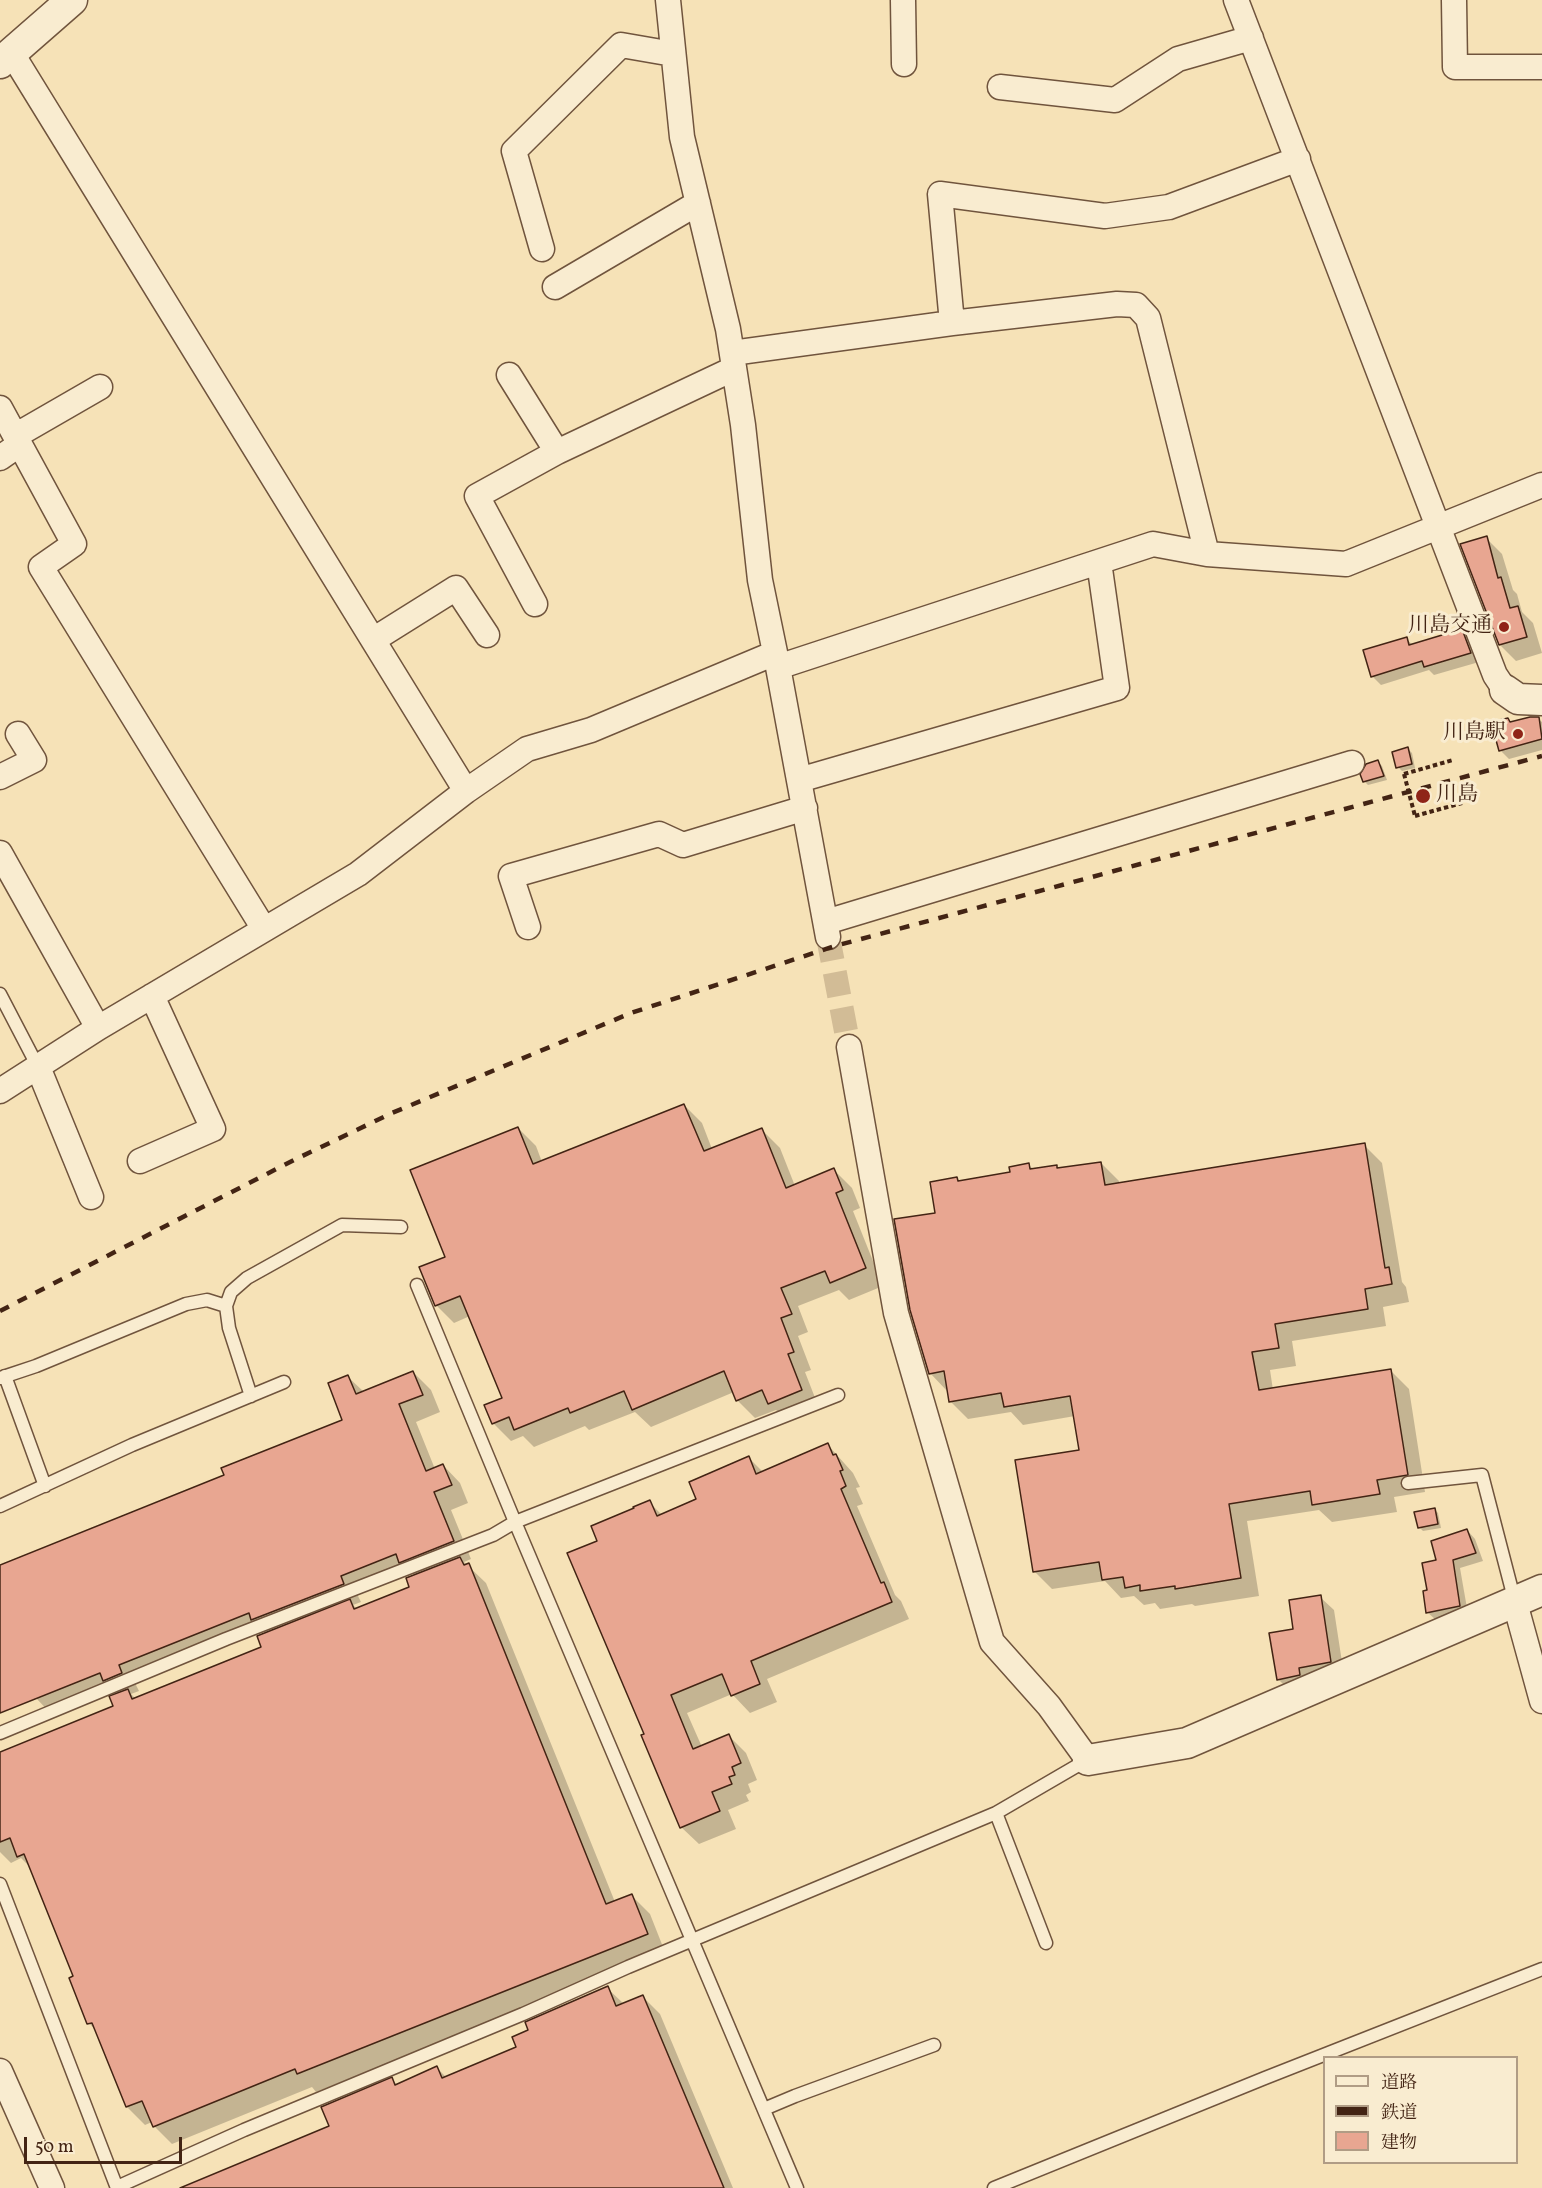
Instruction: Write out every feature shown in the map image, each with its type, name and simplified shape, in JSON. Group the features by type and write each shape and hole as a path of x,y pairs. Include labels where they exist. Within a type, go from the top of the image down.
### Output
{"street":[{"path":"72,0 6,58 466,791"},
{"path":"668,0 682,137 728,329 743,425 760,580 827,930 1352,763"},
{"path":"903,0 904,64"},
{"path":"1236,0 1495,675 1505,690 1518,699 1542,700"},
{"path":"1454,0 1455,67 1542,67"},
{"path":"1000,87 1114,100 1178,59 1251,38"},
{"path":"542,249 514,151 621,45 674,54"},
{"path":"952,323 940,194 1105,216 1169,207 1298,159"},
{"path":"555,287 698,203"},
{"path":"535,604 477,496 556,452 733,361 952,323 1118,304 1136,305 1148,318 1207,555"},
{"path":"509,375 556,452"},
{"path":"12,446 100,387"},
{"path":"0,408 12,446 74,544 41,567 264,929"},
{"path":"0,1091 152,996 358,874 466,791 527,748 591,730 777,660 1153,544 1207,555 1346,564 1542,486"},
{"path":"799,780 1117,688 1099,562"},
{"path":"373,640 456,588 487,635"},
{"path":"0,777 34,760 18,734"},
{"path":"528,927 511,876 659,834 683,845 805,808"},
{"path":"0,853 98,1029"},
{"path":"140,1161 213,1129 152,996"},
{"path":"849,1047 896,1313 992,1642 1049,1706 1088,1760 1186,1743 1542,1590"},
{"path":"38,1067 91,1197"},
{"path":"1515,1603 1542,1701"},
{"path":"0,2072 51,2188"}],"lane":[{"path":"0,994 38,1067"},
{"path":"251,1396 229,1328 226,1306 231,1293 248,1278 342,1225 401,1227"},
{"path":"417,1284 796,2188"},
{"path":"45,1486 2,1377 36,1366 186,1304 207,1300 226,1306"},
{"path":"0,1506 132,1445 284,1382"},
{"path":"0,1733 226,1639 493,1535 515,1522 838,1395"},
{"path":"1408,1483 1482,1475 1515,1603"},
{"path":"0,1884 117,2188 244,2130 996,1814 1088,1760"},
{"path":"996,1814 1046,1943"},
{"path":"994,2188 1265,2078 1542,1970"},
{"path":"764,2109 934,2045"}],"path":[{"path":"1453,760 1404,774 1415,816 1462,803"}],"building":[{"path":"1487,536 1498,578 1501,577 1510,608 1518,606 1527,637 1499,645 1460,544"},
{"path":"1462,629 1471,653 1424,667 1422,661 1371,677 1363,650 1407,637 1409,645"},
{"name":"川島駅","path":"1539,717 1542,739 1499,751 1491,722 1508,718 1510,722"},
{"path":"1408,747 1412,764 1396,768 1392,752"},
{"path":"1378,760 1384,776 1363,782 1360,774 1366,764"},
{"path":"684,1104 704,1151 762,1128 786,1188 834,1168 843,1190 836,1193 866,1268 830,1283 825,1271 781,1288 792,1314 781,1318 794,1352 788,1354 802,1390 768,1404 762,1390 736,1401 724,1371 632,1410 624,1391 570,1413 568,1408 514,1430 509,1417 492,1424 484,1405 502,1398 460,1296 435,1306 419,1267 445,1257 410,1170 518,1127 533,1164"},
{"path":"1365,1143 1385,1268 1389,1267 1392,1284 1365,1289 1368,1309 1275,1324 1279,1348 1252,1352 1259,1390 1391,1369 1408,1475 1377,1480 1380,1494 1312,1505 1310,1491 1229,1504 1241,1578 1175,1589 1175,1586 1140,1591 1140,1585 1125,1588 1123,1577 1102,1580 1099,1562 1033,1572 1015,1460 1079,1450 1070,1396 1004,1407 1001,1393 949,1402 944,1371 929,1374 910,1310 894,1219 935,1213 930,1182 957,1177 958,1181 1010,1172 1009,1167 1029,1163 1030,1169 1101,1162 1105,1185"},
{"path":"413,1371 423,1395 399,1404 426,1471 443,1464 452,1485 434,1492 454,1541 399,1563 396,1554 341,1576 344,1584 251,1620 249,1613 119,1665 122,1673 103,1681 100,1673 0,1713 0,1565 224,1475 221,1468 342,1420 328,1383 348,1375 356,1394"},
{"path":"828,1443 843,1470 840,1471 846,1486 841,1489 881,1583 884,1582 892,1602 751,1661 760,1684 731,1696 722,1674 671,1695 693,1749 729,1734 741,1763 732,1767 735,1775 729,1777 732,1784 712,1792 720,1811 680,1828 641,1735 644,1734 567,1553 597,1541 591,1526 633,1507 650,1500 657,1516 696,1499 689,1482 749,1456 756,1474"},
{"path":"1435,1508 1438,1524 1418,1528 1414,1512"},
{"path":"1467,1529 1476,1553 1453,1560 1460,1606 1426,1613 1423,1591 1427,1590 1422,1563 1436,1560 1431,1541"},
{"path":"460,1557 464,1565 469,1563 606,1904 632,1894 648,1934 297,2074 295,2069 153,2127 142,2101 126,2107 92,2023 87,2024 69,1978 73,1976 24,1854 17,1857 10,1838 0,1842 0,1752 113,1706 109,1696 128,1689 132,1699 261,1647 257,1636 350,1599 354,1609 409,1587 406,1578"},
{"path":"1321,1595 1331,1662 1299,1668 1300,1675 1277,1680 1269,1633 1293,1629 1289,1600"},
{"path":"608,1986 616,2006 643,1995 724,2188 180,2188 329,2126 321,2107 392,2077 395,2085 437,2066 442,2078 516,2047 512,2037 528,2030 525,2022"}],"tunnel":[{"path":"828,937 849,1047"}],"railway":[{"path":"0,1311 294,1160 392,1113 631,1013 835,946 1542,756"}],"place":[{"name":"川島交通","path":"1504,627"},
{"name":"川島駅","path":"1518,734"},
{"name":"川島","path":"1423,796"}]}
